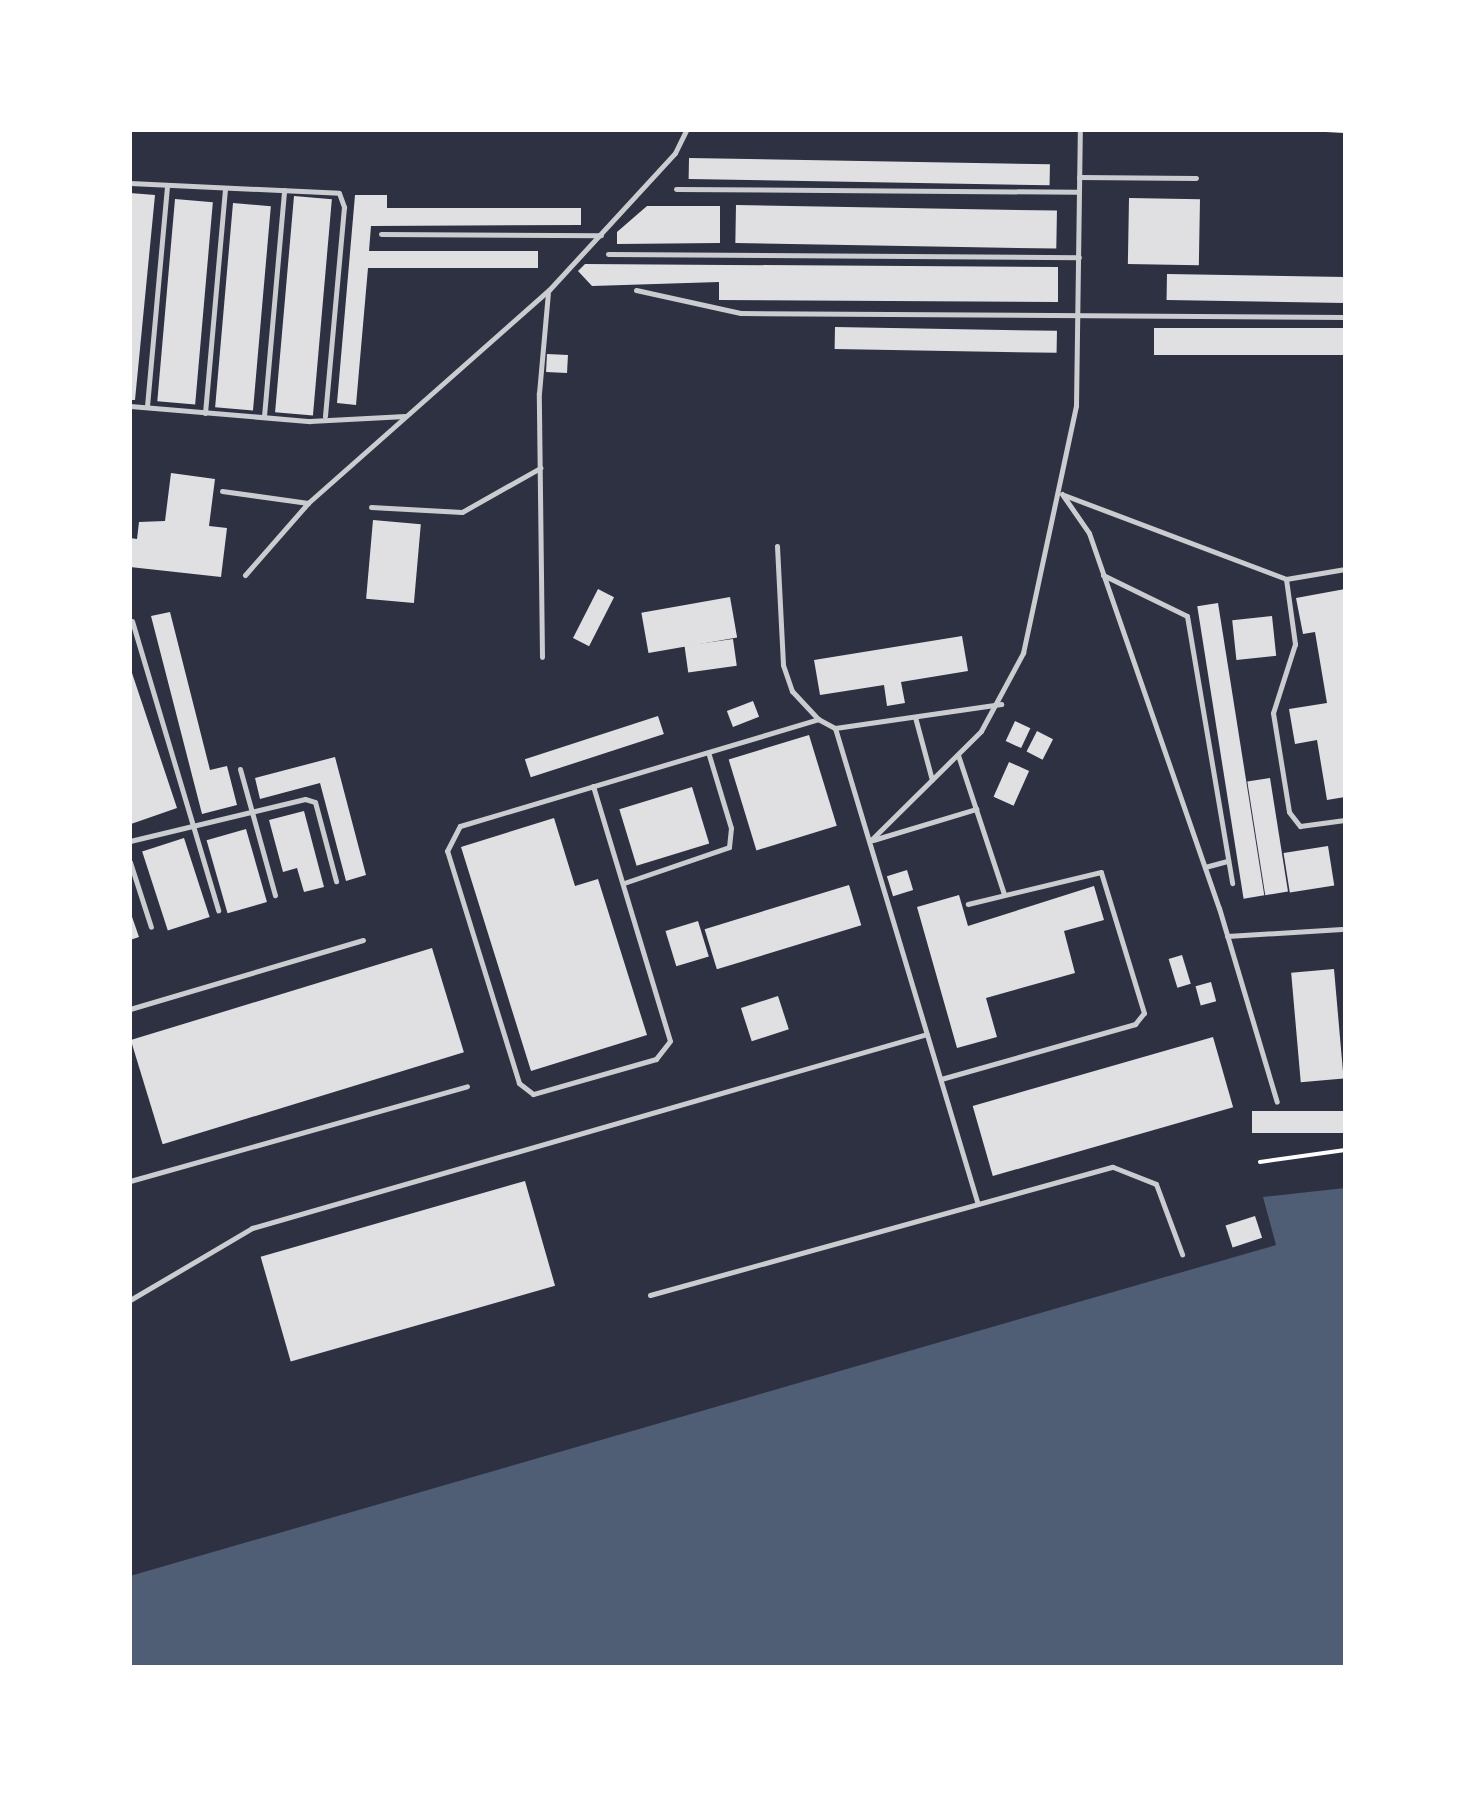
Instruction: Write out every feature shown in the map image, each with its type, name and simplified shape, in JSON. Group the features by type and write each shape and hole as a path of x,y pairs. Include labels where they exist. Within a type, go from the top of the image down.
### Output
{"lane":[{"path":"245,576 308,504 549,290 675,153 686,130"},
{"path":"870,841 958,755 1001,704 1023,653 1062,494 1076,406 1080,130"},
{"path":"1079,177 1196,178"},
{"path":"130,183 225,189 332,188 342,198 325,416"},
{"path":"146,408 167,185"},
{"path":"676,188 1079,192"},
{"path":"205,413 225,189"},
{"path":"264,418 284,190"},
{"path":"381,234 601,235"},
{"path":"608,254 1079,258"},
{"path":"542,657 538,392 549,290"},
{"path":"636,290 741,313 1345,317"},
{"path":"130,406 264,418 406,416"},
{"path":"371,507 462,512 540,468"},
{"path":"222,491 308,504"},
{"path":"1062,494 1081,518 1103,575 1228,936 1277,1102"},
{"path":"1062,494 1286,579 1345,569"},
{"path":"777,546 783,665 792,691 818,719 835,728 1001,704"},
{"path":"1103,575 1187,616 1232,883"},
{"path":"1286,579 1295,644 1273,713 1289,812 1300,826 1345,820"},
{"path":"132,622 218,910"},
{"path":"915,716 932,780"},
{"path":"593,786 670,1042 656,1059 533,1094 519,1084 448,843 460,826 593,786 818,719"},
{"path":"835,728 976,1202"},
{"path":"624,882 728,847 730,828 708,752"},
{"path":"958,755 1004,894"},
{"path":"240,769 275,895"},
{"path":"130,841 191,822 314,802 336,880"},
{"path":"870,841 976,810"},
{"path":"130,862 151,927"},
{"path":"1205,867 1228,862"},
{"path":"940,1079 1136,1024 1144,1013 1100,872 968,904"},
{"path":"1228,936 1342,929"},
{"path":"130,1009 363,940"},
{"path":"130,1300 252,1228 927,1034"},
{"path":"130,1181 467,1086"},
{"path":"650,1296 1094,1169 1130,1168 1163,1194 1182,1254"}],"path":[{"path":"1326,130 1345,131"},
{"path":"1260,1162 1345,1150"}],"water":[{"path":"1345,1188 1345,1667 130,1667 130,1576 1276,1245 1263,1197"}],"building":[{"path":"689,158 1050,164 1050,185 689,179"},
{"path":"130,193 155,195 135,400 130,400"},
{"path":"355,195 387,195 387,208 581,208 581,225 371,226 369,251 538,251 538,268 368,268 356,405 337,403"},
{"path":"294,196 332,199 313,415 275,412"},
{"path":"1129,198 1200,199 1199,265 1128,264"},
{"path":"175,199 213,202 195,405 157,401"},
{"path":"233,203 271,206 253,411 215,407"},
{"path":"736,205 1057,211 1056,249 735,243"},
{"path":"647,206 720,206 720,243 617,244 617,232"},
{"path":"585,264 1058,267 1058,302 719,300 719,282 592,286 578,271"},
{"path":"1167,274 1345,277 1345,303 1167,300"},
{"path":"835,327 1057,331 1057,353 835,349"},
{"path":"1154,328 1345,328 1345,355 1154,355"},
{"path":"547,354 568,355 567,373 546,372"},
{"path":"171,473 215,479 209,526 227,528 221,577 130,567 130,538 137,539 139,522 165,521"},
{"path":"373,520 421,524 414,603 366,599"},
{"path":"598,589 614,597 589,646 573,638"},
{"path":"1345,589 1345,797 1327,800 1317,740 1295,744 1289,709 1327,703 1315,632 1303,634 1296,598"},
{"path":"730,597 737,637 648,653 641,613"},
{"path":"1218,603 1264,895 1244,899 1197,606"},
{"path":"170,612 210,770 227,766 237,805 202,814 151,616"},
{"path":"1272,616 1276,656 1236,660 1232,620"},
{"path":"962,636 968,671 901,682 905,703 887,706 884,685 820,695 814,660"},
{"path":"733,639 737,666 688,673 684,646"},
{"path":"131,670 177,808 131,824 130,820"},
{"path":"753,701 759,717 733,727 727,711"},
{"path":"658,716 664,734 531,777 525,759"},
{"path":"1015,721 1030,728 1021,748 1006,741"},
{"path":"1037,731 1053,739 1043,760 1027,751"},
{"path":"809,735 837,826 756,850 729,760"},
{"path":"335,757 366,875 346,881 320,783 260,799 255,778"},
{"path":"1009,762 1029,771 1014,806 994,797"},
{"path":"1270,778 1288,892 1265,895 1247,782"},
{"path":"692,787 709,843 637,866 619,809"},
{"path":"304,811 324,887 304,892 297,868 283,872 269,820"},
{"path":"554,818 575,886 598,879 647,1035 531,1071 461,847"},
{"path":"246,829 267,902 228,913 207,840"},
{"path":"184,838 210,917 168,931 142,852"},
{"path":"1328,846 1334,886 1290,893 1284,853"},
{"path":"907,870 913,890 893,896 887,876"},
{"path":"849,885 861,925 717,969 705,929"},
{"path":"1094,886 1104,920 1064,931 1075,973 986,998 997,1037 957,1048 917,907 959,895 968,926"},
{"path":"130,911 139,937 130,940"},
{"path":"698,921 709,956 676,966 665,931"},
{"path":"432,948 464,1052 163,1144 131,1040"},
{"path":"1182,955 1191,984 1177,988 1169,959"},
{"path":"1334,969 1344,1079 1301,1082 1291,973"},
{"path":"1211,982 1216,1001 1201,1005 1196,986"},
{"path":"778,996 789,1029 752,1041 741,1008"},
{"path":"1213,1037 1233,1107 993,1176 973,1106"},
{"path":"1252,1111 1345,1111 1345,1133 1252,1133"},
{"path":"525,1181 555,1286 291,1362 261,1257"},
{"path":"1255,1216 1262,1238 1233,1247 1226,1226"}]}
